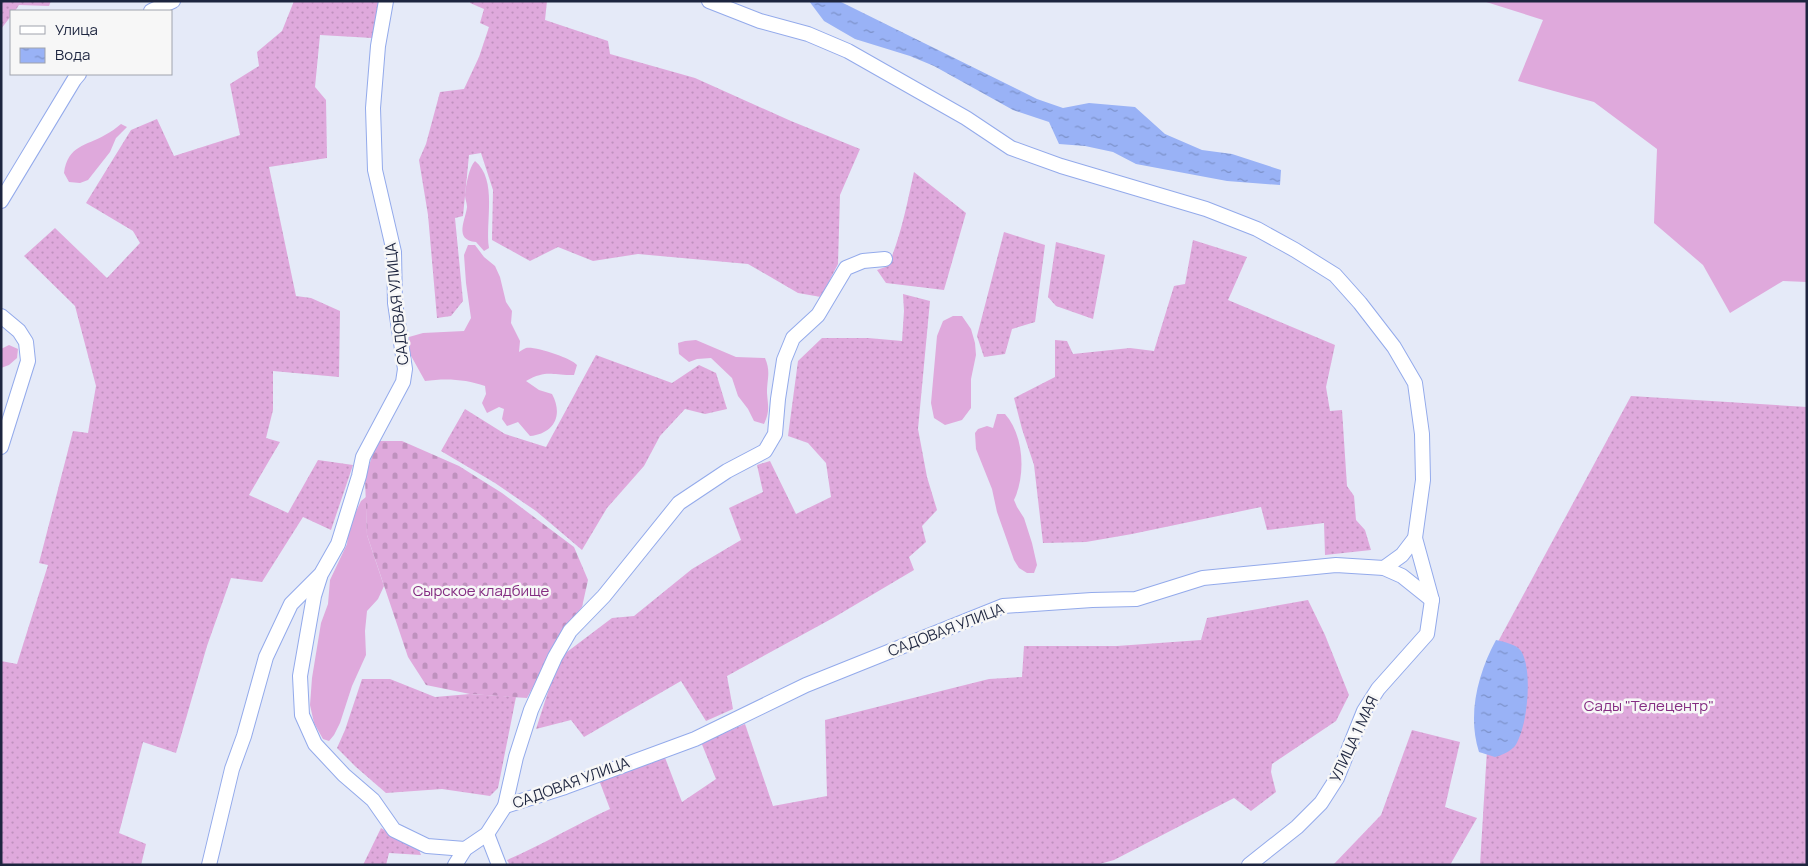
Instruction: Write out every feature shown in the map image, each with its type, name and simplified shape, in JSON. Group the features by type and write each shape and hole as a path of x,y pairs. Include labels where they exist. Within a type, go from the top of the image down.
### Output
{"street":[{"path":"153,10 173,1"},
{"name":"САДОВАЯ УЛИЦА","path":"209,865 232,769 244,736 266,657 291,604 321,574 338,544 362,457 403,382 405,369 395,304 394,252 375,170 373,108 378,46 386,1"},
{"path":"709,1 760,21 808,34 848,51 966,118 1011,148 1061,166 1206,209 1257,229 1335,275 1394,346 1415,383 1422,434 1423,480 1415,538 1402,555 1384,568"},
{"path":"1,201 78,75"},
{"name":"САДОВАЯ УЛИЦА","path":"455,865 465,849 487,834 505,806 516,757 531,710 555,657 570,630 604,596 679,503 726,471 765,451 775,434 784,360 793,338 818,315 846,268 863,261 885,259"},
{"path":"1,316 19,331 26,342 28,360 1,447"},
{"name":"УЛИЦА 1 МАЯ","path":"1249,865 1298,827 1321,803 1337,778 1364,711 1378,689 1427,634 1432,600 1415,538"},
{"name":"САДОВАЯ УЛИЦА","path":"505,806 564,787 695,739 806,685 1003,606 1136,599 1203,578 1336,566 1384,568 1402,576 1432,600"},
{"path":"321,574 314,596 300,676 302,715 315,744 344,775 373,800 394,830 427,846 465,849"},
{"path":"487,834 499,865"}],"green space":[{"path":"1,1 51,1 49,6 19,5 16,10 10,10 10,17 1,29"},
{"path":"294,1 380,1 372,38 320,35 315,87 326,100 327,158 269,167 296,296 311,298 340,311 339,377 273,371 273,410 266,438 280,442 249,495 288,513 318,460 353,465 331,530 303,517 262,582 231,578 207,646 176,753 143,742 119,833 146,844 141,865 1,865 1,661 17,664 48,565 39,563 73,431 88,433 96,386 75,306 24,256 55,228 107,278 140,243 133,231 86,203 131,130 157,119 174,156 240,135 230,84 259,66 257,52 282,31"},
{"path":"470,1 547,1 545,20 608,41 610,54 695,78 791,121 860,149 840,195 838,264 821,297 798,293 748,264 638,254 593,261 558,247 530,261 492,240 493,190 481,153 469,155 463,216 455,218 463,301 451,316 437,318 428,215 419,160 426,144 440,92 464,89 479,57 489,27 480,23 484,9 470,3"},
{"path":"1483,1 1807,1 1807,282 1783,281 1730,313 1703,265 1654,223 1657,149 1594,102 1518,81 1543,20"},
{"path":"121,124 127,127 116,138 110,152 88,180 80,183 69,182 64,173 69,157 85,144 107,134"},
{"path":"475,161 482,169 488,190 489,248 484,251 476,242 465,237 462,228 467,207 466,186 469,172"},
{"path":"914,172 966,213 944,290 886,283 877,270 888,266 893,255"},
{"path":"1004,232 1045,245 1035,322 1012,329 1005,354 984,357 977,336"},
{"path":"1193,240 1247,257 1228,300 1335,345 1326,387 1330,411 1342,410 1347,486 1354,496 1356,520 1365,530 1371,550 1325,555 1324,523 1267,530 1261,507 1086,542 1043,543 1034,465 1014,398 1055,377 1055,340 1067,341 1073,354 1130,348 1154,351 1174,286 1185,284"},
{"path":"1056,242 1105,255 1093,319 1056,306 1048,297"},
{"path":"468,245 475,245 484,257 495,266 500,277 506,302 512,311 511,323 520,341 519,352 526,348 537,349 561,356 577,365 574,375 545,374 526,381 539,390 552,394 557,410 554,422 550,428 538,435 530,436 518,422 507,426 502,419 504,409 499,407 487,413 482,403 486,394 485,386 455,380 425,381 410,354 409,337 423,333 464,331 471,318 464,255"},
{"path":"903,294 930,301 918,429 927,477 937,510 922,526 926,542 909,557 914,570 833,618 727,676 733,709 706,721 681,681 584,737 571,720 536,729 559,658 612,618 634,616 692,569 741,540 729,508 763,492 757,465 770,461 796,514 831,497 826,463 808,443 788,436 798,361 822,338 868,338 902,341"},
{"path":"953,316 962,316 971,329 976,355 971,379 971,408 962,420 945,425 934,418 931,403 937,336 943,321"},
{"path":"696,340 736,357 765,358 768,371 768,408 764,424 754,421 738,396 732,378 711,358 697,359 689,362 679,354 678,343"},
{"path":"9,345 18,349 17,358 9,365 1,368 1,349"},
{"path":"596,355 672,383 699,365 716,373 727,409 705,414 685,409 660,436 644,466 607,508 582,550 536,511 495,483 441,451 465,409 505,434 546,447"},
{"name":"Сады \"Телецентр\"","path":"1631,396 1807,407 1807,865 1480,865 1493,651"},
{"path":"997,414 1005,414 1016,433 1019,444 1021,456 1020,479 1014,500 1024,518 1032,543 1037,565 1034,573 1027,573 1019,568 1014,560 997,512 992,489 976,449 975,433 978,429 987,426 993,428"},
{"name":"Сырское кладбище","path":"377,441 402,441 459,466 502,493 574,547 588,580 582,607 567,625 527,698 470,694 426,685 408,657 367,535 365,478"},
{"path":"366,497 367,535 384,586 378,599 367,611 365,631 366,655 352,686 340,723 329,741 323,739 314,723 310,705 312,678 321,623 328,604 330,580 347,544 349,526 361,501"},
{"path":"1308,600 1325,635 1349,695 1336,721 1272,764 1271,772 1276,792 1251,811 1234,798 1114,860 1096,865 510,865 507,860 610,809 599,780 664,755 682,802 716,779 701,742 745,724 773,806 827,796 825,720 989,679 1022,677 1024,646 1117,646 1201,640 1207,618"},
{"path":"362,679 390,679 435,697 470,694 516,697 498,788 490,796 442,789 386,793 337,748"},
{"path":"1412,730 1460,742 1445,807 1477,818 1450,865 1333,865 1381,815"},
{"path":"381,828 419,850 421,855 389,853 386,865 363,865"}],"water":[{"path":"809,1 839,1 1037,99 1063,108 1089,103 1135,107 1165,134 1202,150 1232,154 1281,170 1280,185 1227,181 1136,164 1113,152 1085,146 1059,144 1049,122 1013,110 934,66 910,56 855,39 824,21"},
{"path":"1496,640 1513,645 1521,651 1525,659 1528,684 1526,712 1515,746 1511,750 1495,757 1479,752 1474,724 1474,709 1484,666"}]}
